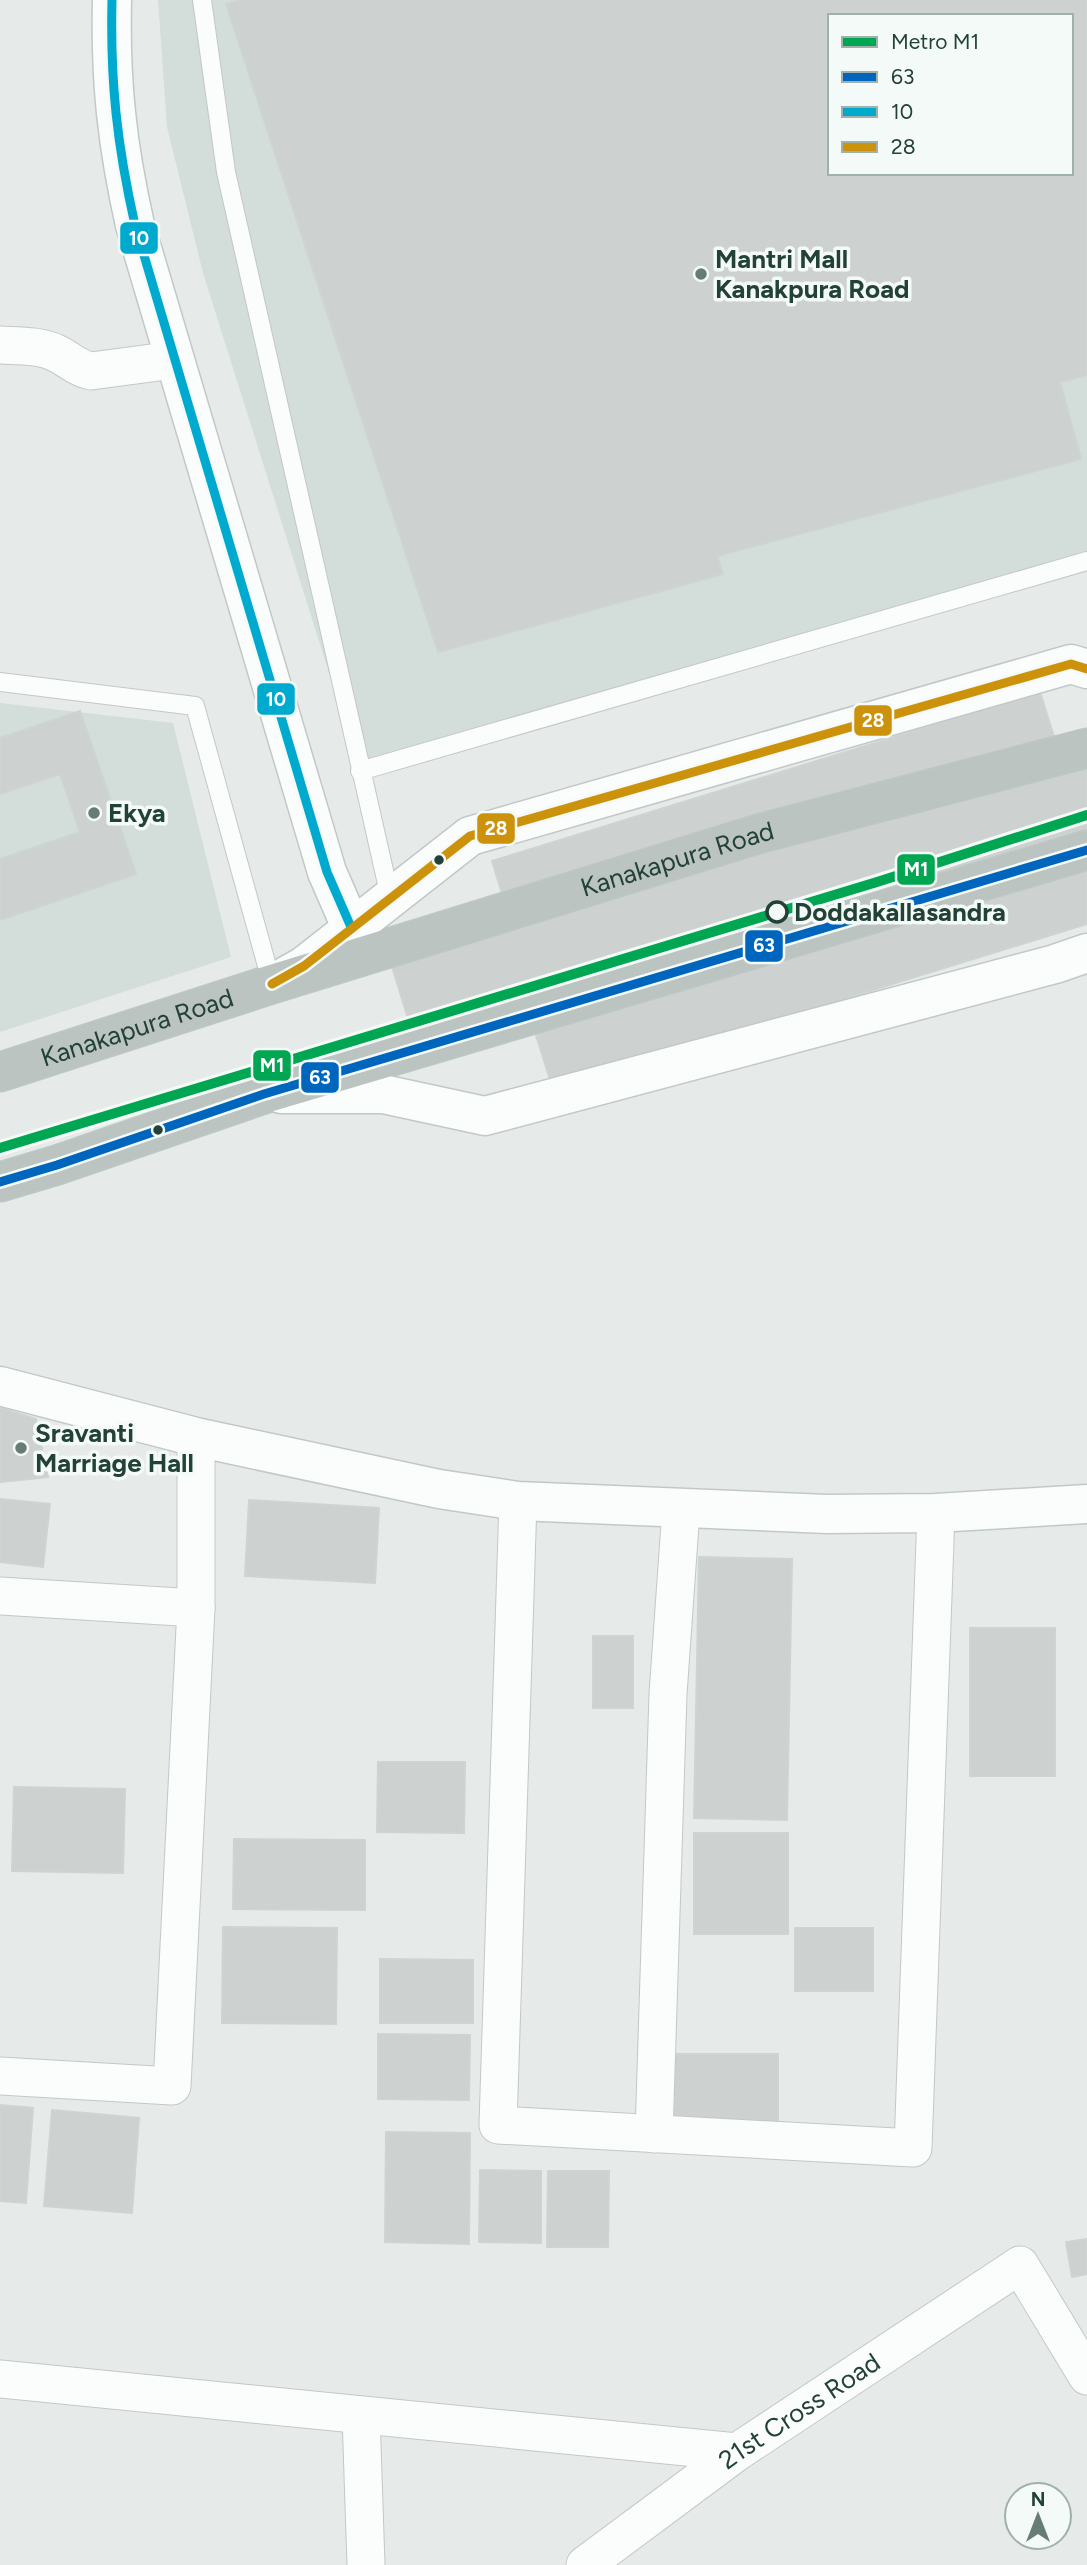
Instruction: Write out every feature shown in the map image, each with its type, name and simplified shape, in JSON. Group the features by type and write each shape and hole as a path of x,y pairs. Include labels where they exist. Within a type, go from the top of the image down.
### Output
{"highway":[{"name":"Kanakapura Road","path":"0,1072 272,984 758,834 1087,748"},
{"path":"0,1182 264,1094 1087,850"}],"street":[{"path":"112,0 110,47 114,110 122,169 135,225 327,872 351,927"},
{"path":"0,345 39,348 56,353 78,368 91,370 174,360"},
{"name":"Kanakapura Road","path":"272,984 304,965 470,836 1071,664 1087,669"},
{"path":"264,1094 383,1094 485,1116 1087,953"},
{"path":"0,1386 196,1437 439,1489 518,1501 681,1510 827,1514 936,1513 1087,1504"},
{"path":"0,2076 172,2086 196,1608 196,1437"},
{"path":"518,1501 498,2125 913,2148 936,1513"},
{"path":"654,2134 668,1695 681,1510"},
{"path":"0,1596 196,1608"},
{"name":"21st Cross Road","path":"585,2565 737,2452 1020,2265 1087,2376"},
{"path":"0,2379 737,2452"},
{"path":"361,2415 366,2565"}],"lane":[{"path":"202,0 226,172 390,897"},
{"path":"360,771 1087,561"},
{"path":"0,682 195,706 272,984"}],"shaded area":[{"name":"Mantri Mall Kanakpura Road","path":"158,0 1087,0 1087,561 360,771 203,273 167,127"},
{"path":"0,703 173,723 231,957 0,1032"}],"building":[{"name":"Mantri Mall Kanakpura Road","path":"241,0 1087,0 1087,375 1060,382 1081,459 717,556 723,574 438,652 226,4"},
{"path":"1040,692 1056,743 1087,734 1087,924 553,1089 533,1026 421,1060 383,938 504,900 492,861"},
{"name":"Ekya","path":"80,711 136,874 0,920 0,859 80,832 60,774 0,794 0,738"},
{"name":"Sravanti Marriage Hall","path":"0,1408 36,1419 48,1477 0,1482"},
{"path":"0,1499 50,1504 43,1567 0,1562"},
{"path":"249,1500 379,1508 375,1583 245,1576"},
{"path":"699,1557 792,1559 787,1820 694,1818"},
{"path":"970,1628 1055,1628 1055,1776 970,1776"},
{"path":"593,1636 633,1636 633,1708 593,1708"},
{"path":"378,1762 465,1762 464,1833 377,1832"},
{"path":"14,1787 125,1789 123,1873 12,1871"},
{"path":"694,1833 788,1833 788,1934 694,1934"},
{"path":"234,1839 365,1840 365,1910 233,1909"},
{"path":"223,1927 337,1928 336,2024 222,2023"},
{"path":"795,1928 873,1928 873,1991 795,1991"},
{"path":"380,1959 473,1960 473,2023 380,2023"},
{"path":"378,2034 470,2035 469,2100 378,2099"},
{"path":"675,2054 778,2054 778,2127 675,2127"},
{"path":"0,2105 33,2108 26,2203 0,2201"},
{"path":"52,2110 139,2118 132,2213 44,2206"},
{"path":"386,2132 470,2133 469,2244 385,2242"},
{"path":"480,2170 541,2171 541,2243 479,2242"},
{"path":"548,2171 609,2171 608,2247 547,2247"},
{"path":"1087,2239 1087,2274 1072,2277 1066,2242"}],"metro line":[{"name":"M1","path":"0,1148 877,882 1087,815"}],"transit line":[{"name":"10","path":"112,0 116,113 135,225 327,872 351,927"},
{"name":"28","path":"272,984 304,966 470,836 1071,664 1087,669"},
{"name":"63","path":"0,1182 264,1094 1087,850"}],"place":[{"name":"Mantri Mall Kanakpura Road","path":"701,274"},
{"name":"Ekya","path":"94,813"},
{"name":"Doddakallasandra","path":"777,912"},
{"name":"Sravanti Marriage Hall","path":"21,1448"}]}
